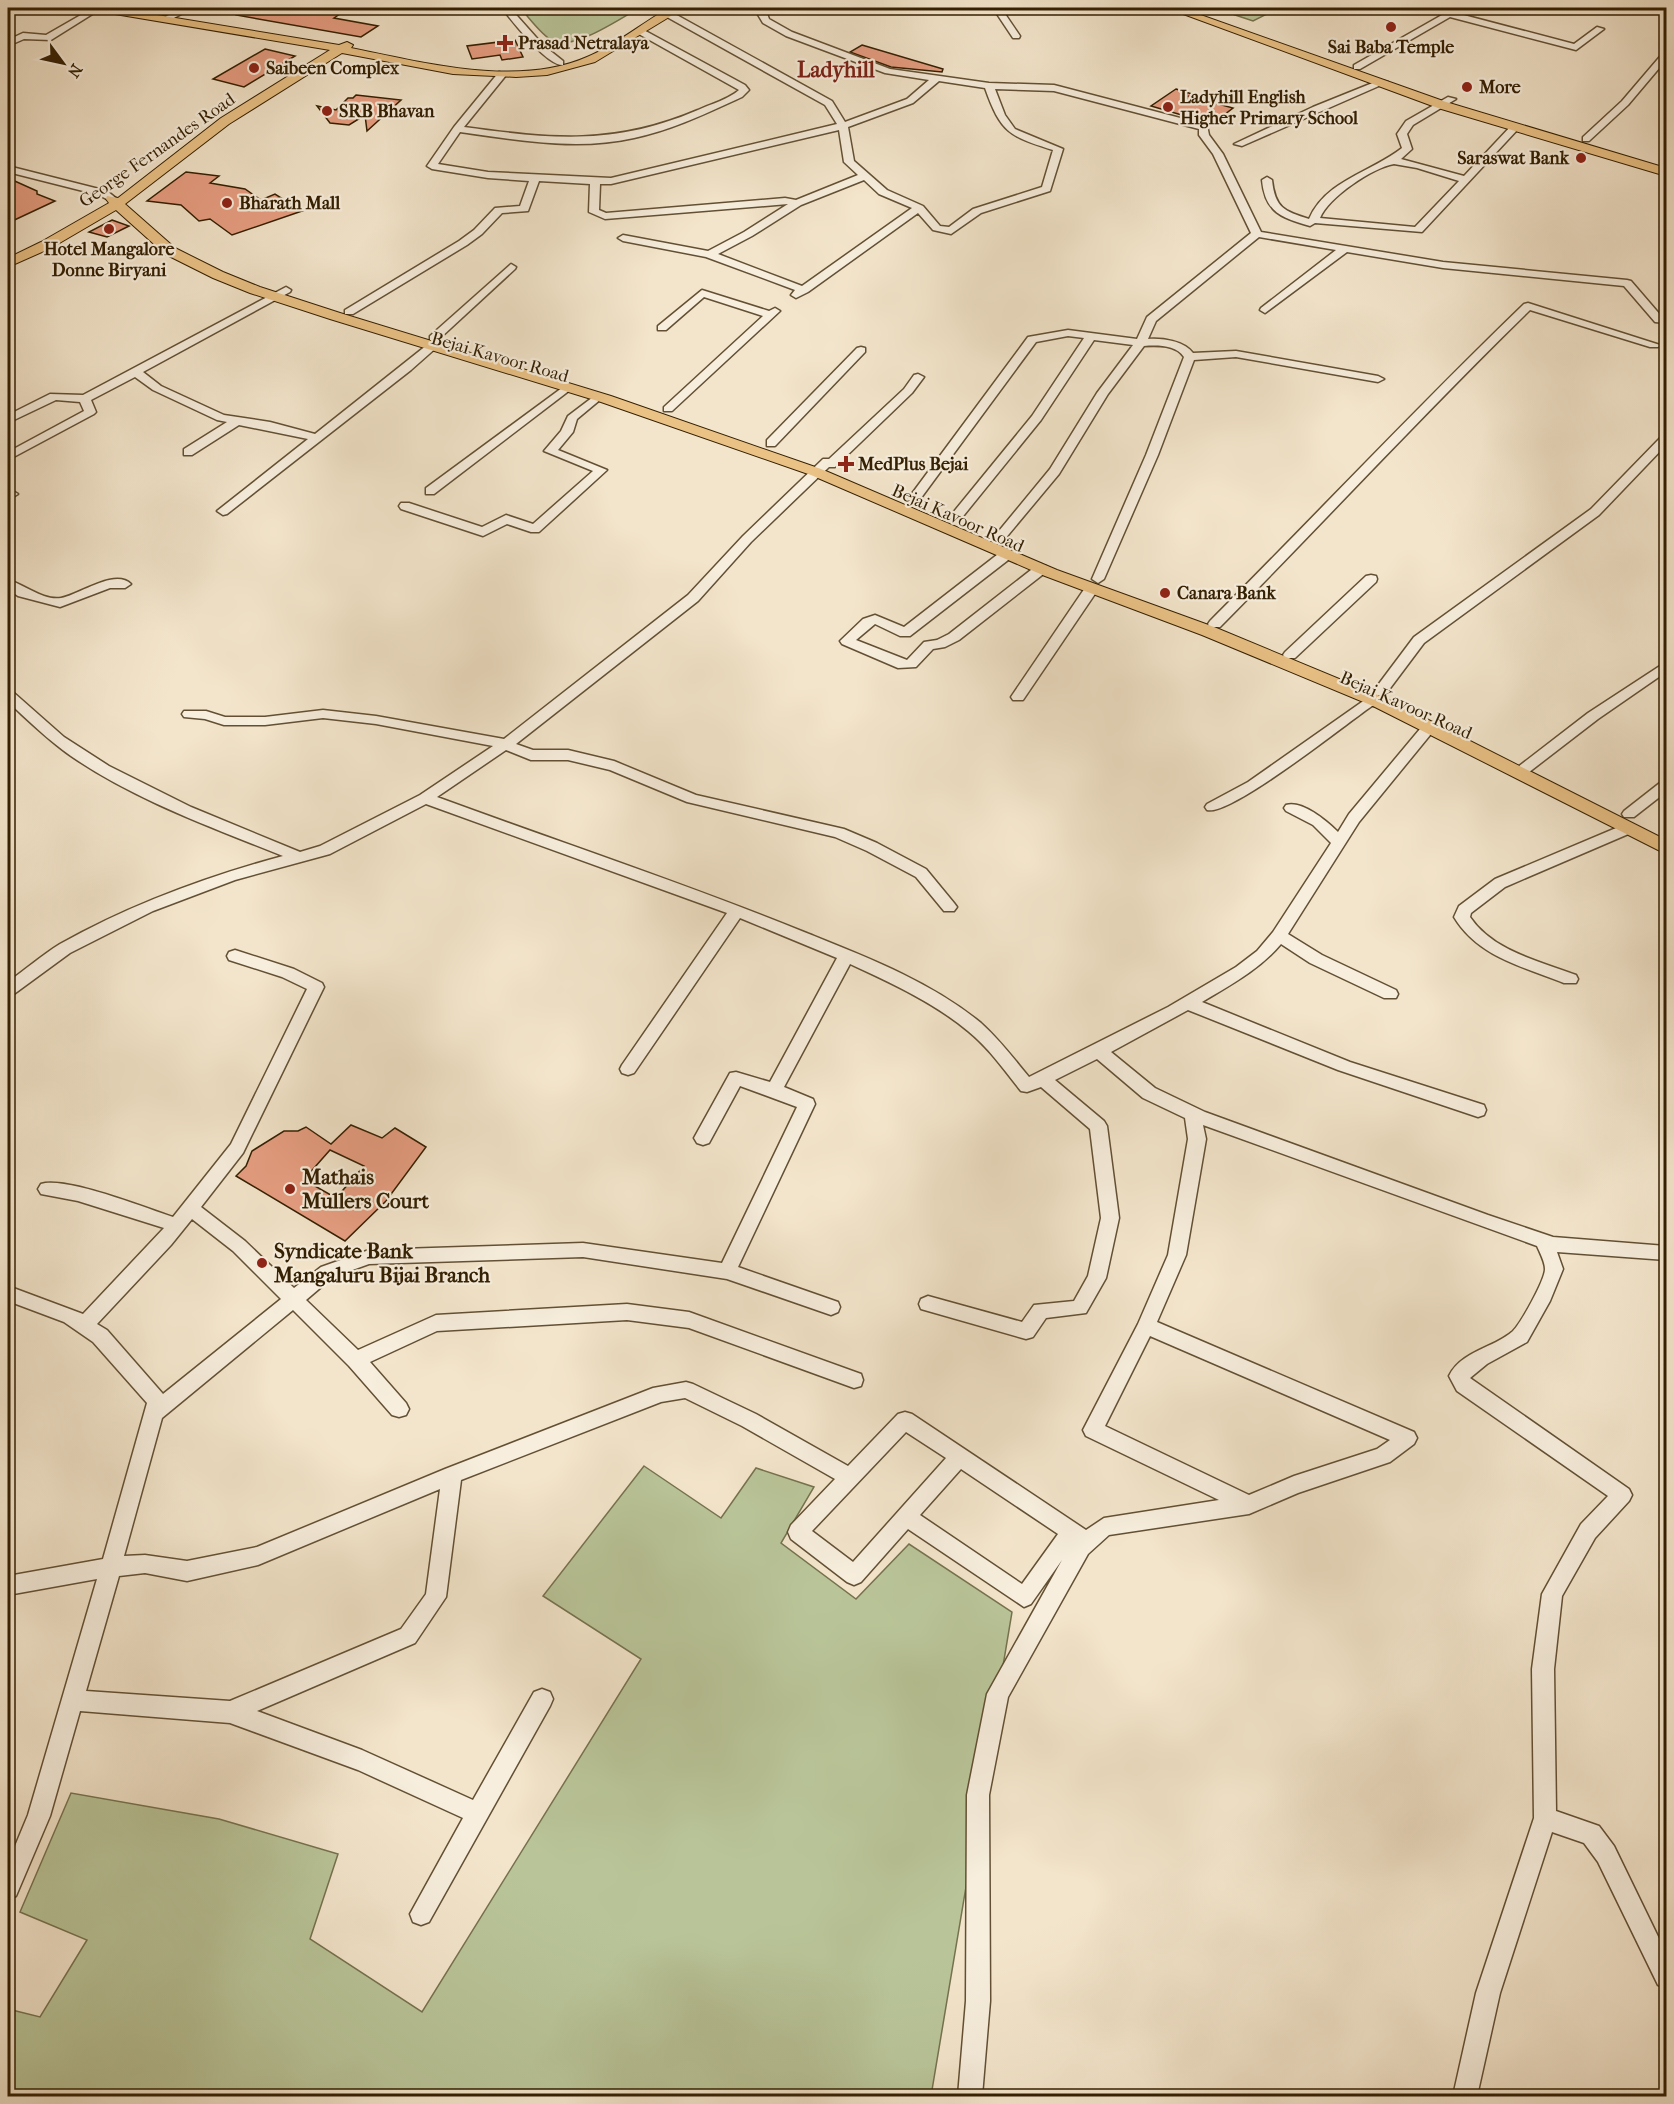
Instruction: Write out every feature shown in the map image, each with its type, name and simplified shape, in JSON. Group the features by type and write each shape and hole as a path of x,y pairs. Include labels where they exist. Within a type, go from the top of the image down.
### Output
{"main road":[{"path":"97,8 169,17 298,42 340,46 374,56 502,74 551,71 577,65 599,56 640,31 665,10"},
{"path":"116,8 340,46 496,68 534,67 560,63 595,51 665,10 679,8"},
{"path":"1172,8 1446,102 1666,162"},
{"path":"1190,8 1357,67 1514,128 1666,171"},
{"path":"298,42 311,50 317,61 345,56 374,56"},
{"name":"George Fernandes Road","path":"8,263 46,245 340,46"},
{"name":"George Fernandes Road","path":"8,255 114,198"},
{"name":"Bejai Kavoor Road","path":"114,198 179,245 281,293 597,397 825,466 1041,569 1380,697 1430,726 1524,768"},
{"name":"Bejai Kavoor Road","path":"281,293 350,312 432,342 668,409 771,443 914,499 1000,537 1093,587 1215,624 1290,655 1380,697 1628,821 1666,848"},
{"name":"Bejai Kavoor Road","path":"1628,821 1666,833"}],"street":[{"path":"8,43 23,36 48,38 97,8"},
{"path":"169,17 189,8"},
{"path":"506,8 540,47 560,63"},
{"path":"761,8 762,18 789,34 852,60 888,71 936,80 989,86 1054,88 1204,127 1204,135 1218,154 1257,234"},
{"path":"997,8 1016,36"},
{"path":"1429,8 1576,47 1600,29"},
{"path":"665,10 824,100 836,111 843,126 849,162 883,192 919,208 937,228 951,231 976,211 1046,189 1058,149 1019,137 1001,122 989,86"},
{"path":"1357,67 1449,14"},
{"path":"457,129 558,141 617,138 671,125 729,100 744,90 640,31"},
{"path":"1586,139 1625,103 1666,55"},
{"path":"502,74 457,129 432,166 488,175 595,182 636,176 843,126 910,101 936,80"},
{"path":"1239,144 1383,82"},
{"path":"1286,240 1312,221 1315,214 1337,191 1360,175 1392,161 1407,150 1402,134 1409,123 1446,102"},
{"path":"1267,180 1268,198 1277,209 1312,221 1418,230 1514,128"},
{"path":"1392,161 1467,180"},
{"path":"8,169 114,198"},
{"path":"709,254 754,230 796,203 865,176"},
{"path":"350,312 466,241 499,210 524,209 535,178"},
{"path":"595,182 594,212 605,216 784,201 796,203"},
{"path":"623,238 709,254 800,292 919,208"},
{"path":"1257,234 1443,265 1627,283 1659,320 1666,320"},
{"path":"1000,537 1055,471 1104,393 1141,343 1151,319 1257,234"},
{"path":"1265,310 1344,249"},
{"path":"223,512 317,438 432,342 511,267"},
{"path":"10,418 54,396 85,399 281,293"},
{"path":"662,328 702,293 773,313 668,409"},
{"path":"1215,624 1350,488 1469,363 1528,306 1654,345"},
{"path":"914,499 1032,339 1068,333 1141,343 1160,342 1184,349 1190,357"},
{"path":"956,517 1037,418 1091,336"},
{"path":"771,443 861,350"},
{"path":"1190,357 1236,354 1378,379"},
{"path":"1018,697 1093,587 1152,455 1190,357"},
{"path":"135,371 157,388 221,418 270,426 317,438"},
{"path":"8,990 64,949 148,907 230,876 325,850 424,798 504,745 693,598 747,539 908,391 918,377"},
{"path":"430,491 566,387"},
{"path":"405,506 483,532 506,519 535,529 601,470 550,451 567,432 572,418 597,397"},
{"path":"8,457 90,412 85,399"},
{"path":"188,452 237,421"},
{"path":"1212,807 1253,785 1369,701 1380,697 1419,640 1595,512 1666,439"},
{"path":"905,633 1007,554"},
{"path":"929,645 908,665 847,640 868,622 875,619 929,645 940,644 954,637 1041,569"},
{"path":"1290,655 1371,579"},
{"path":"8,584 23,593 60,603 108,584 125,584"},
{"path":"1524,768 1666,666"},
{"path":"8,695 78,754 132,785 298,857"},
{"path":"189,714 207,715 224,721 265,721 323,714 365,718 499,742 531,755 568,755 614,766 692,799 839,833 872,847 921,873 949,907"},
{"path":"424,798 738,910 847,955 966,1020 984,1036 1027,1086 1100,1051 1187,1003 1242,971 1263,955 1279,936 1354,818 1430,726"},
{"path":"1570,979 1491,946 1476,936 1462,916 1464,910 1500,883 1628,821 1666,785"},
{"path":"1291,808 1318,821 1339,842"},
{"path":"628,1070 738,910"},
{"path":"1279,936 1316,959 1390,994"},
{"path":"774,1090 847,955"},
{"path":"84,1325 176,1225 237,1148 316,987 288,973 235,956"},
{"path":"1187,1003 1344,1066 1478,1110"},
{"path":"1100,1051 1149,1093 1193,1114 1333,1167 1545,1242 1596,1250 1666,1253"},
{"path":"703,1138 736,1078 807,1104 727,1271"},
{"path":"928,1304 1026,1331 1041,1311 1079,1308 1097,1278 1110,1218 1098,1126 1043,1079"},
{"path":"1193,1114 1197,1139 1177,1255 1146,1326 1094,1430 1249,1505"},
{"path":"47,1189 78,1194 176,1225"},
{"path":"190,1208 239,1245 356,1360 399,1409"},
{"path":"1466,2097 1488,1993 1545,1818 1543,1669 1552,1594 1588,1531 1622,1495 1464,1385 1458,1376 1480,1358 1520,1336 1544,1296 1554,1269 1545,1242"},
{"path":"154,1413 327,1272 369,1257 583,1250 727,1271 831,1307"},
{"path":"8,1293 71,1316 100,1336 157,1401 39,1816 8,1888"},
{"path":"356,1360 436,1323 627,1312 689,1320 854,1380"},
{"path":"907,1517 1024,1597 1079,1537 1104,1527 1249,1505 1294,1485 1383,1456 1407,1437 1146,1326"},
{"path":"8,1585 111,1567 145,1564 187,1571 258,1556 452,1475 660,1394 686,1390 749,1420 850,1477"},
{"path":"959,1457 854,1575 798,1532 905,1420 1079,1537 1081,1547 998,1694 978,1795 978,2001 970,2097"},
{"path":"230,1712 408,1636 436,1597 452,1475"},
{"path":"421,1914 542,1699"},
{"path":"73,1700 230,1712 362,1761 477,1813"},
{"path":"1545,1818 1591,1834 1606,1854 1666,1977"}],"green space":[{"path":"520,8 639,8 584,38 562,43 553,41 544,35"},
{"path":"1214,8 1279,8 1253,21"},
{"path":"644,1466 721,1518 756,1468 814,1487 781,1543 856,1599 909,1544 1012,1612 931,2096 8,2096 8,2009 40,2017 87,1940 20,1912 71,1793 219,1819 338,1854 310,1939 422,2012 641,1659 543,1596"}],"building":[{"path":"237,8 336,8 329,12 340,14 334,18 378,26 361,37 236,15"},
{"path":"515,40 523,57 502,60 500,55 472,59 467,46"},
{"path":"862,45 943,69 942,72 891,67 850,52"},
{"name":"Saibeen Complex","path":"265,49 295,56 244,87 213,79"},
{"name":"Ladyhill English Higher Primary School","path":"1176,89 1192,94 1189,96 1233,108 1212,124 1151,106"},
{"name":"SRB Bhavan","path":"356,95 401,100 367,131 365,115 349,125 330,123 317,106 336,110 348,98"},
{"name":"Bharath Mall","path":"186,172 219,176 210,183 245,189 261,200 275,194 302,211 232,235 210,219 199,221 181,205 147,201"},
{"path":"8,178 37,191 37,194 55,201 8,223"},
{"name":"Hotel Mangalore Donne Biryani","path":"112,220 129,226 107,237 89,232"},
{"name":"Mathais Mullers Court","path":"351,1125 382,1138 395,1128 426,1147 386,1201 345,1241 236,1176 246,1166 252,1151 284,1131 298,1131 306,1127 331,1144","holes":["330,1150 364,1166 336,1198 306,1181 307,1176"]}],"place":[{"name":"Sai Baba Temple","path":"1391,27"},
{"name":"Prasad Netralaya","path":"505,43"},
{"name":"Saibeen Complex","path":"254,68"},
{"name":"More","path":"1467,87"},
{"name":"Ladyhill English Higher Primary School","path":"1168,107"},
{"name":"SRB Bhavan","path":"327,111"},
{"name":"Saraswat Bank","path":"1581,158"},
{"name":"Bharath Mall","path":"227,203"},
{"name":"Hotel Mangalore Donne Biryani","path":"109,229"},
{"name":"MedPlus Bejai","path":"846,464"},
{"name":"Canara Bank","path":"1165,593"},
{"name":"Mathais Mullers Court","path":"290,1189"},
{"name":"Syndicate Bank Mangaluru Bijai Branch","path":"262,1263"}],"district":[{"name":"Ladyhill","path":"836,69"}]}
